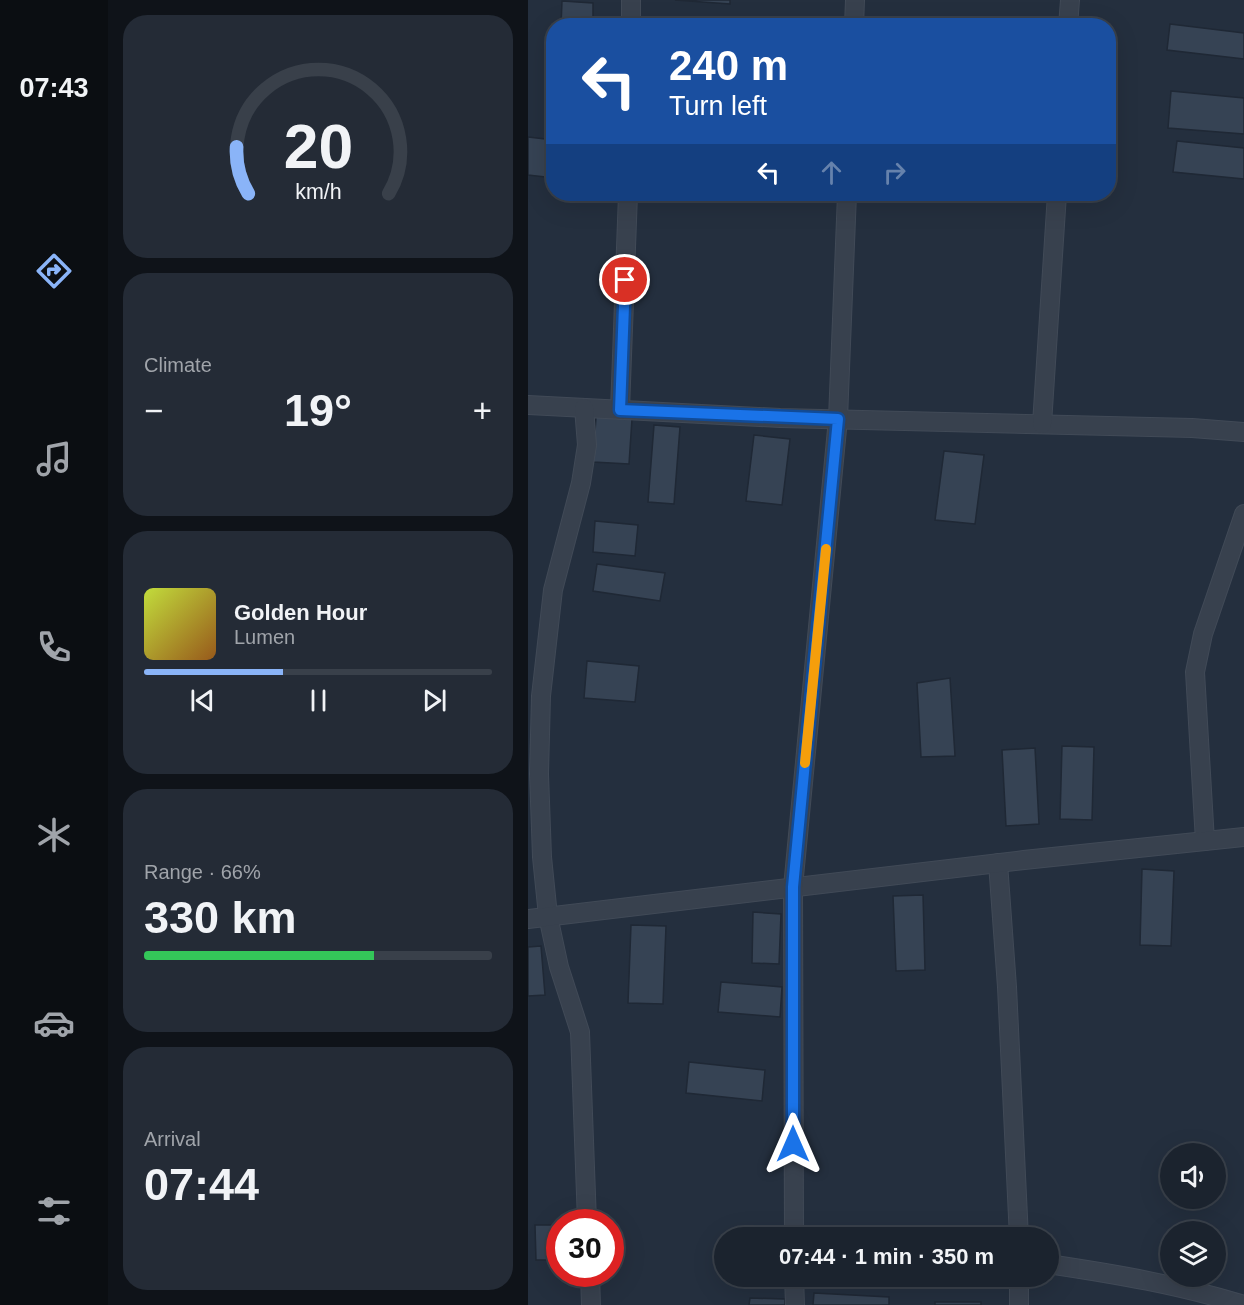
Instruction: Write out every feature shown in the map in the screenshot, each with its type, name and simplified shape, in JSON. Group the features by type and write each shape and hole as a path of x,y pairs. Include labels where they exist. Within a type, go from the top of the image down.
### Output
{"street":[{"path":"631,0 631,18"},
{"path":"854,18 855,0"},
{"path":"1069,18 1070,0"},
{"path":"620,410 628,201"},
{"path":"794,1227 793,887 838,419 847,201"},
{"path":"1042,424 1057,201"},
{"path":"528,405 838,419 1192,428 1244,432"},
{"path":"584,408 587,445 583,474 553,590 541,696 539,774 542,857 548,916 559,967 580,1032 587,1209"},
{"path":"1205,841 1195,672 1203,634 1244,513"},
{"path":"528,919 998,863 1244,837"},
{"path":"998,863 1007,987 1018,1227"},
{"path":"1059,1266 1144,1279 1201,1291 1244,1305"},
{"path":"590,1287 591,1305"},
{"path":"794,1287 795,1305"},
{"path":"1019,1287 1019,1305"}],"building":[{"path":"675,0 730,0 730,4"},
{"path":"562,1 593,3 593,18 561,18"},
{"path":"1170,24 1244,33 1244,59 1167,50"},
{"path":"1171,91 1244,98 1244,134 1168,128"},
{"path":"528,137 546,139 546,177 528,175"},
{"path":"1177,141 1244,148 1244,179 1173,172"},
{"path":"596,417 632,419 629,464 593,462"},
{"path":"654,425 680,427 674,504 648,502"},
{"path":"754,435 790,439 782,505 746,501"},
{"path":"944,451 984,455 975,524 935,520"},
{"path":"595,521 638,525 635,556 593,552"},
{"path":"597,564 665,573 660,601 593,591"},
{"path":"587,661 639,666 635,702 584,698"},
{"path":"950,678 955,756 921,757 917,683"},
{"path":"1062,746 1094,747 1092,820 1060,819"},
{"path":"1035,748 1039,824 1006,826 1002,750"},
{"path":"1142,869 1174,871 1171,946 1140,945"},
{"path":"923,895 925,970 896,971 893,896"},
{"path":"753,912 781,914 779,964 752,963"},
{"path":"631,925 666,926 663,1004 628,1003"},
{"path":"541,946 545,995 528,996 528,947"},
{"path":"721,982 782,987 780,1017 718,1012"},
{"path":"689,1062 765,1070 762,1101 686,1093"},
{"path":"535,1225 546,1225 546,1260 536,1260"},
{"path":"814,1293 889,1297 889,1305 813,1305"},
{"path":"750,1298 785,1299 785,1305 749,1305"},
{"path":"935,1302 981,1302 981,1305 935,1305"}],"slow traffic":[{"path":"805,763 826,549"}],"route":[{"path":"625,280 620,410 838,419 793,887 793,1144"}]}
